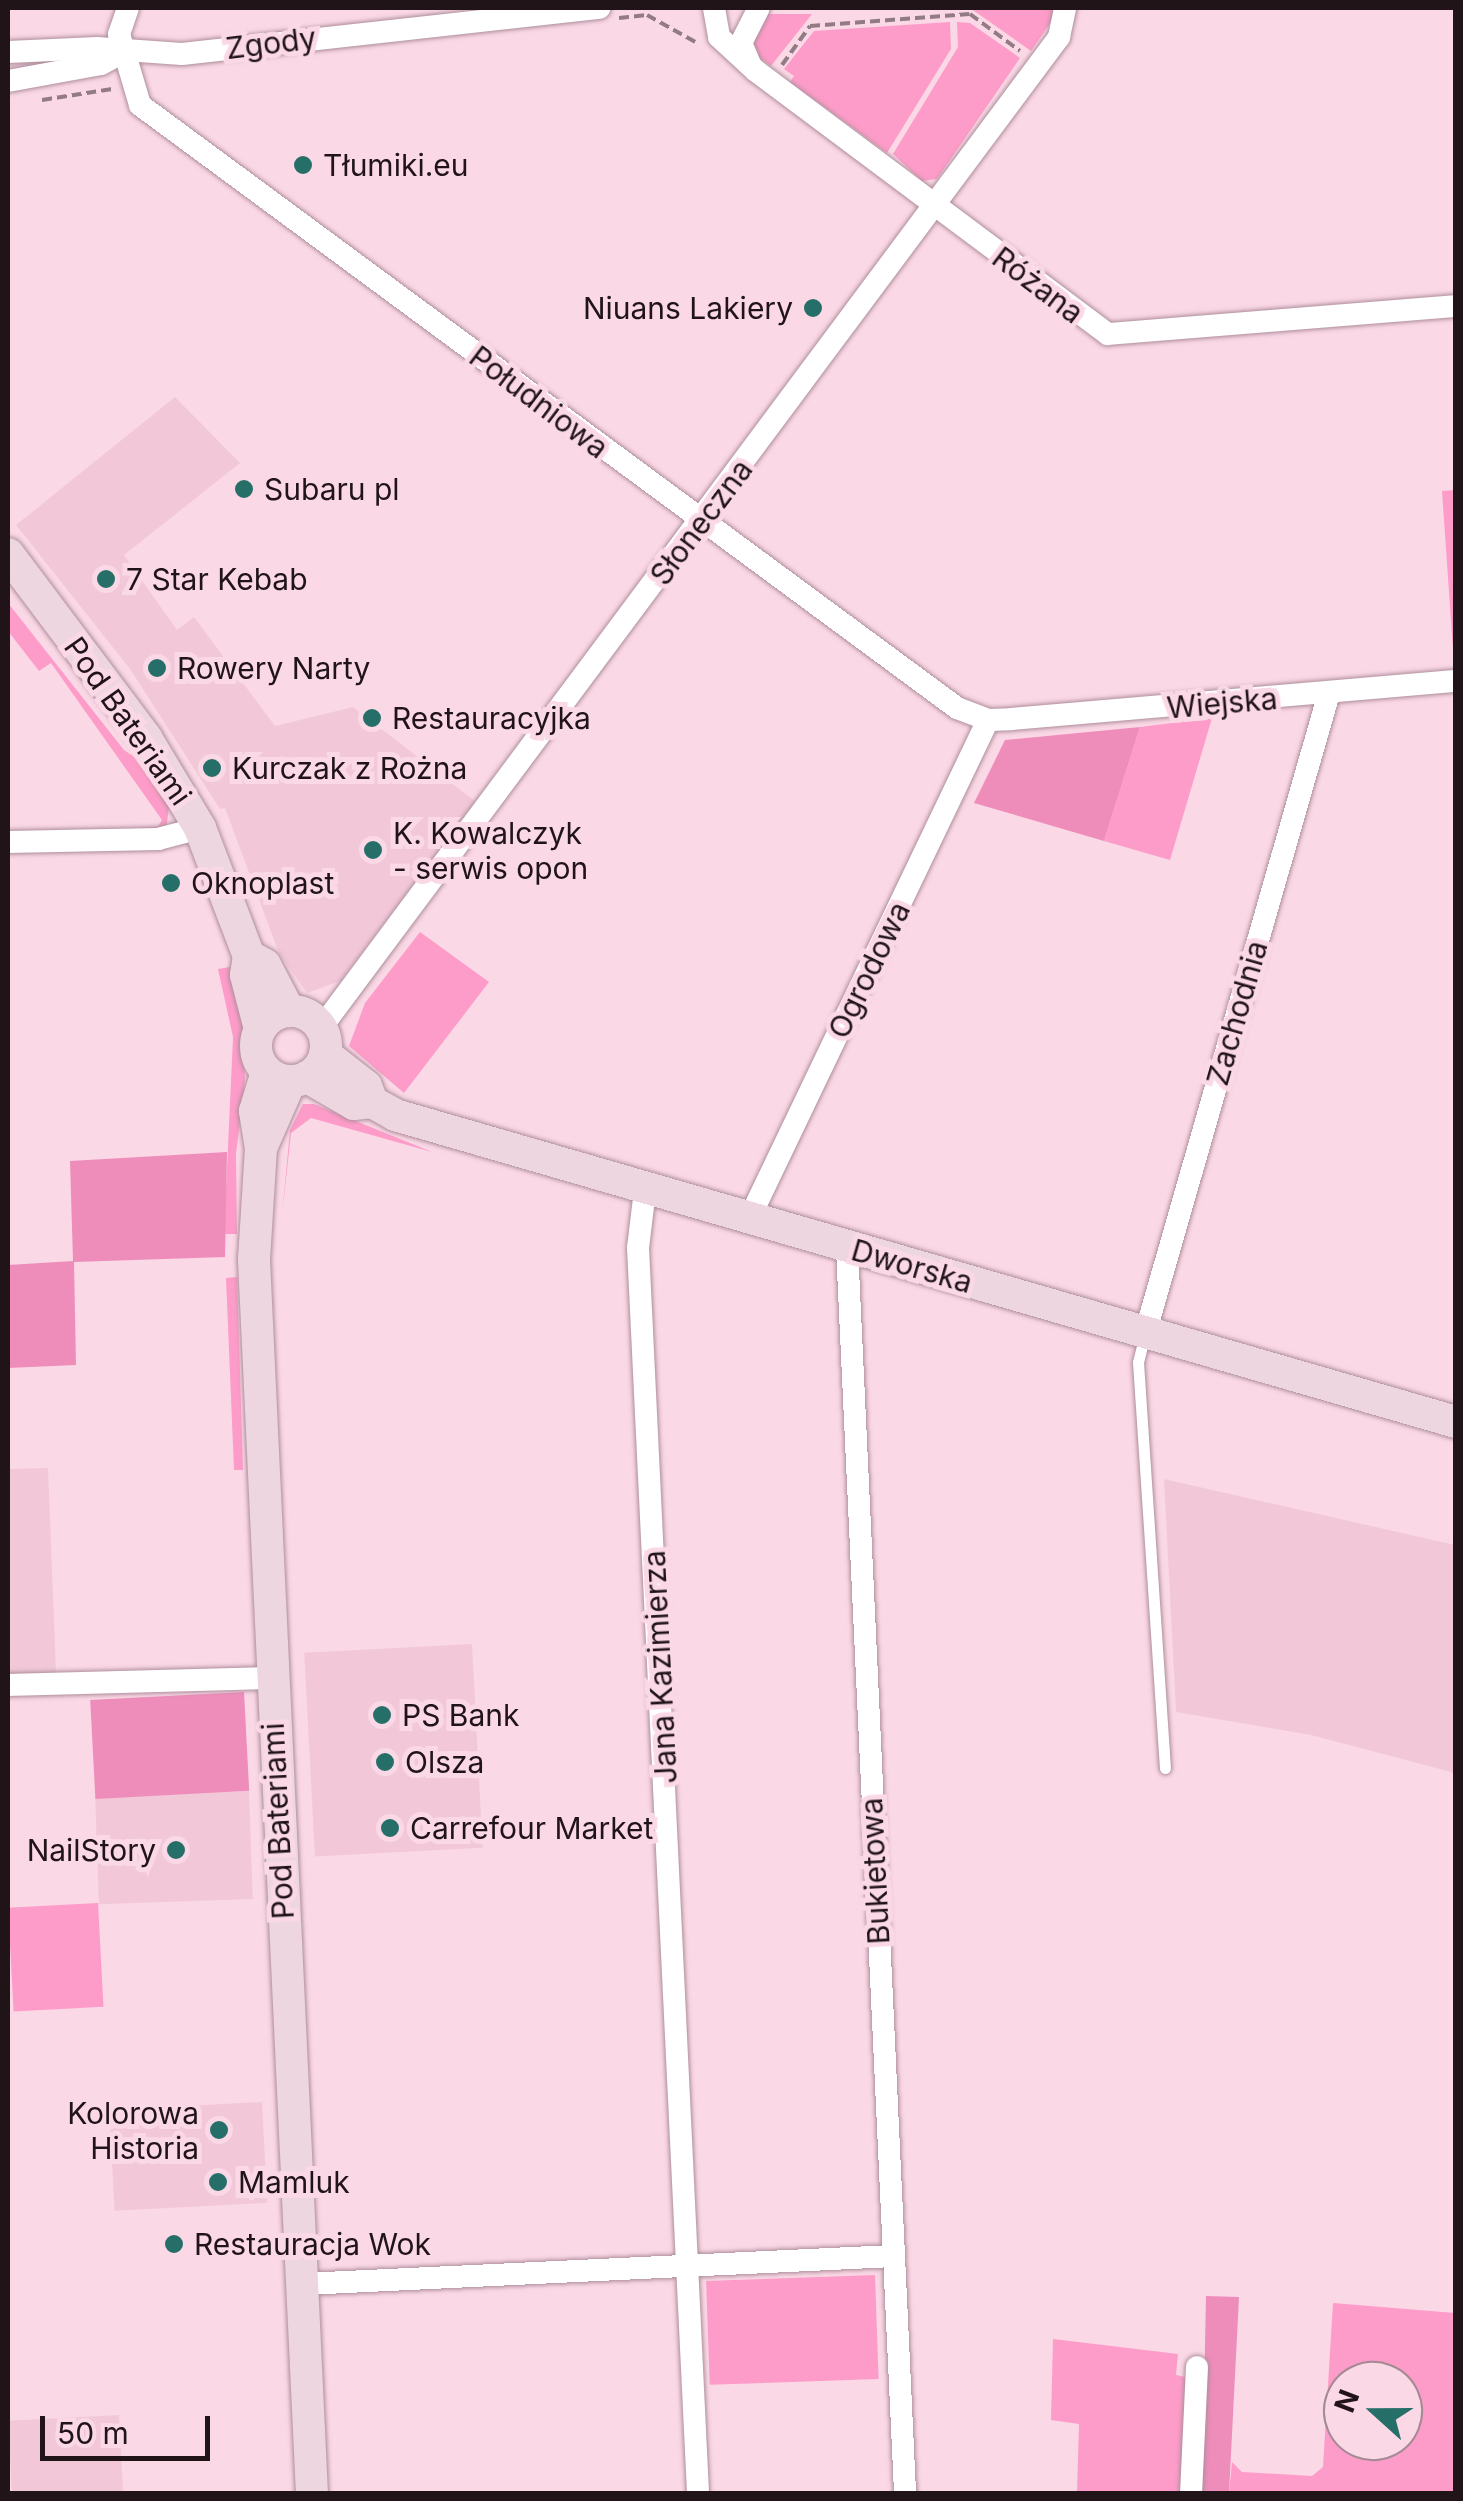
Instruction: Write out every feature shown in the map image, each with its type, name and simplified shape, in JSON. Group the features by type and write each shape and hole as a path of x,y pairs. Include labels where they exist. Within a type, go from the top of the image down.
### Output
{"street":[{"path":"122,54 119,34 128,8"},
{"name":"Różana","path":"714,8 723,43 933,206 1108,334 1456,306"},
{"path":"759,8 741,43 763,76"},
{"name":"Słoneczna","path":"302,1062 1059,37 1065,8"},
{"name":"Zgody","path":"8,52 96,48 122,54 182,54 604,14"},
{"name":"Zgody","path":"8,81 101,64 122,54"},
{"name":"Południowa","path":"122,54 140,105 928,690 988,720"},
{"name":"Pod Bateriami","path":"8,554 146,738 200,828 249,956 246,975 260,1029 256,1052 302,1062 261,1148 254,1260 270,1678 312,2494"},
{"name":"Wiejska","path":"988,720 1456,681"},
{"name":"Zachodnia","path":"1146,1334 1329,693"},
{"name":"Ogrodowa","path":"749,1219 988,720"},
{"path":"8,842 158,838 200,828"},
{"name":"Pod Bateriami","path":"249,956 265,965 289,1011"},
{"path":"260,1029 289,1011 302,1062"},
{"name":"Dworska","path":"302,1062 354,1104 372,1102 645,1190 1456,1422"},
{"name":"Jana Kazimierza","path":"645,1190 638,1248 698,2494"},
{"name":"Bukietowa","path":"847,1248 905,2494"},
{"path":"8,1685 270,1678"},
{"path":"304,2284 894,2256"},
{"path":"1192,2494 1198,2367"}],"lane":[{"path":"1146,1334 1138,1362 1165,1768"}],"path":[{"path":"604,14 647,16 701,46"},
{"path":"763,76 810,26 970,14 1038,65"},
{"path":"24,102 114,88"}],"shaded area":[{"path":"970,8 1053,8 1053,19 1031,51"},
{"path":"767,14 812,14 771,66 749,50"},
{"path":"950,22 951,49 887,153 790,82 794,76 784,69 814,31"},
{"path":"957,22 970,23 1020,58 937,179 922,181 893,154 958,47"},
{"path":"175,397 240,463 124,555 177,630 194,617 275,726 353,707 476,802 340,981 307,993 279,953 225,808 220,809 130,669 16,525"},
{"path":"1455,490 1456,664 1454,664 1442,491"},
{"path":"8,603 124,750 143,763 169,807 166,830 115,829 158,827 162,820 51,663 39,671 8,631"},
{"path":"1212,718 1170,860 1104,841 1140,727"},
{"path":"1140,727 1104,841 974,803 1005,740"},
{"path":"420,932 489,982 404,1093 349,1046 365,1003"},
{"path":"230,967 243,1025 245,1080 236,1154 237,1234 224,1234 233,1037 218,969"},
{"path":"303,1104 314,1104 432,1152 311,1118 291,1133 282,1216 290,1130"},
{"path":"227,1152 225,1257 74,1262 76,1365 8,1368 8,1265 73,1261 70,1161"},
{"path":"237,1277 243,1470 234,1470 226,1278"},
{"path":"48,1468 56,1672 8,1674 8,1469"},
{"path":"1164,1479 1455,1545 1455,1773 1311,1735 1176,1712"},
{"path":"472,1644 483,1848 315,1857 304,1653"},
{"path":"244,1692 249,1791 95,1799 90,1700"},
{"path":"249,1791 253,1899 99,1904 95,1796"},
{"path":"98,1903 103,2007 14,2012 8,1908"},
{"path":"262,2102 267,2203 114,2211 109,2110"},
{"path":"875,2275 879,2379 710,2385 706,2281"},
{"path":"1206,2296 1239,2297 1229,2493 1202,2493"},
{"path":"1333,2303 1455,2313 1455,2493 1229,2494 1232,2462 1242,2472 1312,2476 1323,2467 1323,2461 1423,2461 1423,2361 1329,2361"},
{"path":"1053,2339 1178,2354 1176,2375 1190,2378 1182,2493 1077,2493 1079,2424 1051,2420"},
{"path":"119,2415 123,2493 12,2494 8,2421"}],"place":[{"name":"Tłumiki.eu","path":"303,165"},
{"name":"Niuans Lakiery","path":"813,308"},
{"name":"Subaru pl","path":"244,489"},
{"name":"7 Star Kebab","path":"106,579"},
{"name":"Rowery Narty","path":"157,668"},
{"name":"Restauracyjka","path":"372,718"},
{"name":"Kurczak z Rożna","path":"212,768"},
{"name":"K. Kowalczyk - serwis opon","path":"373,850"},
{"name":"Oknoplast","path":"171,883"},
{"name":"PS Bank","path":"382,1715"},
{"name":"Olsza","path":"385,1762"},
{"name":"Carrefour Market","path":"390,1828"},
{"name":"NailStory","path":"176,1850"},
{"name":"Kolorowa Historia","path":"219,2130"},
{"name":"Mamluk","path":"218,2182"},
{"name":"Restauracja Wok","path":"174,2244"}]}
